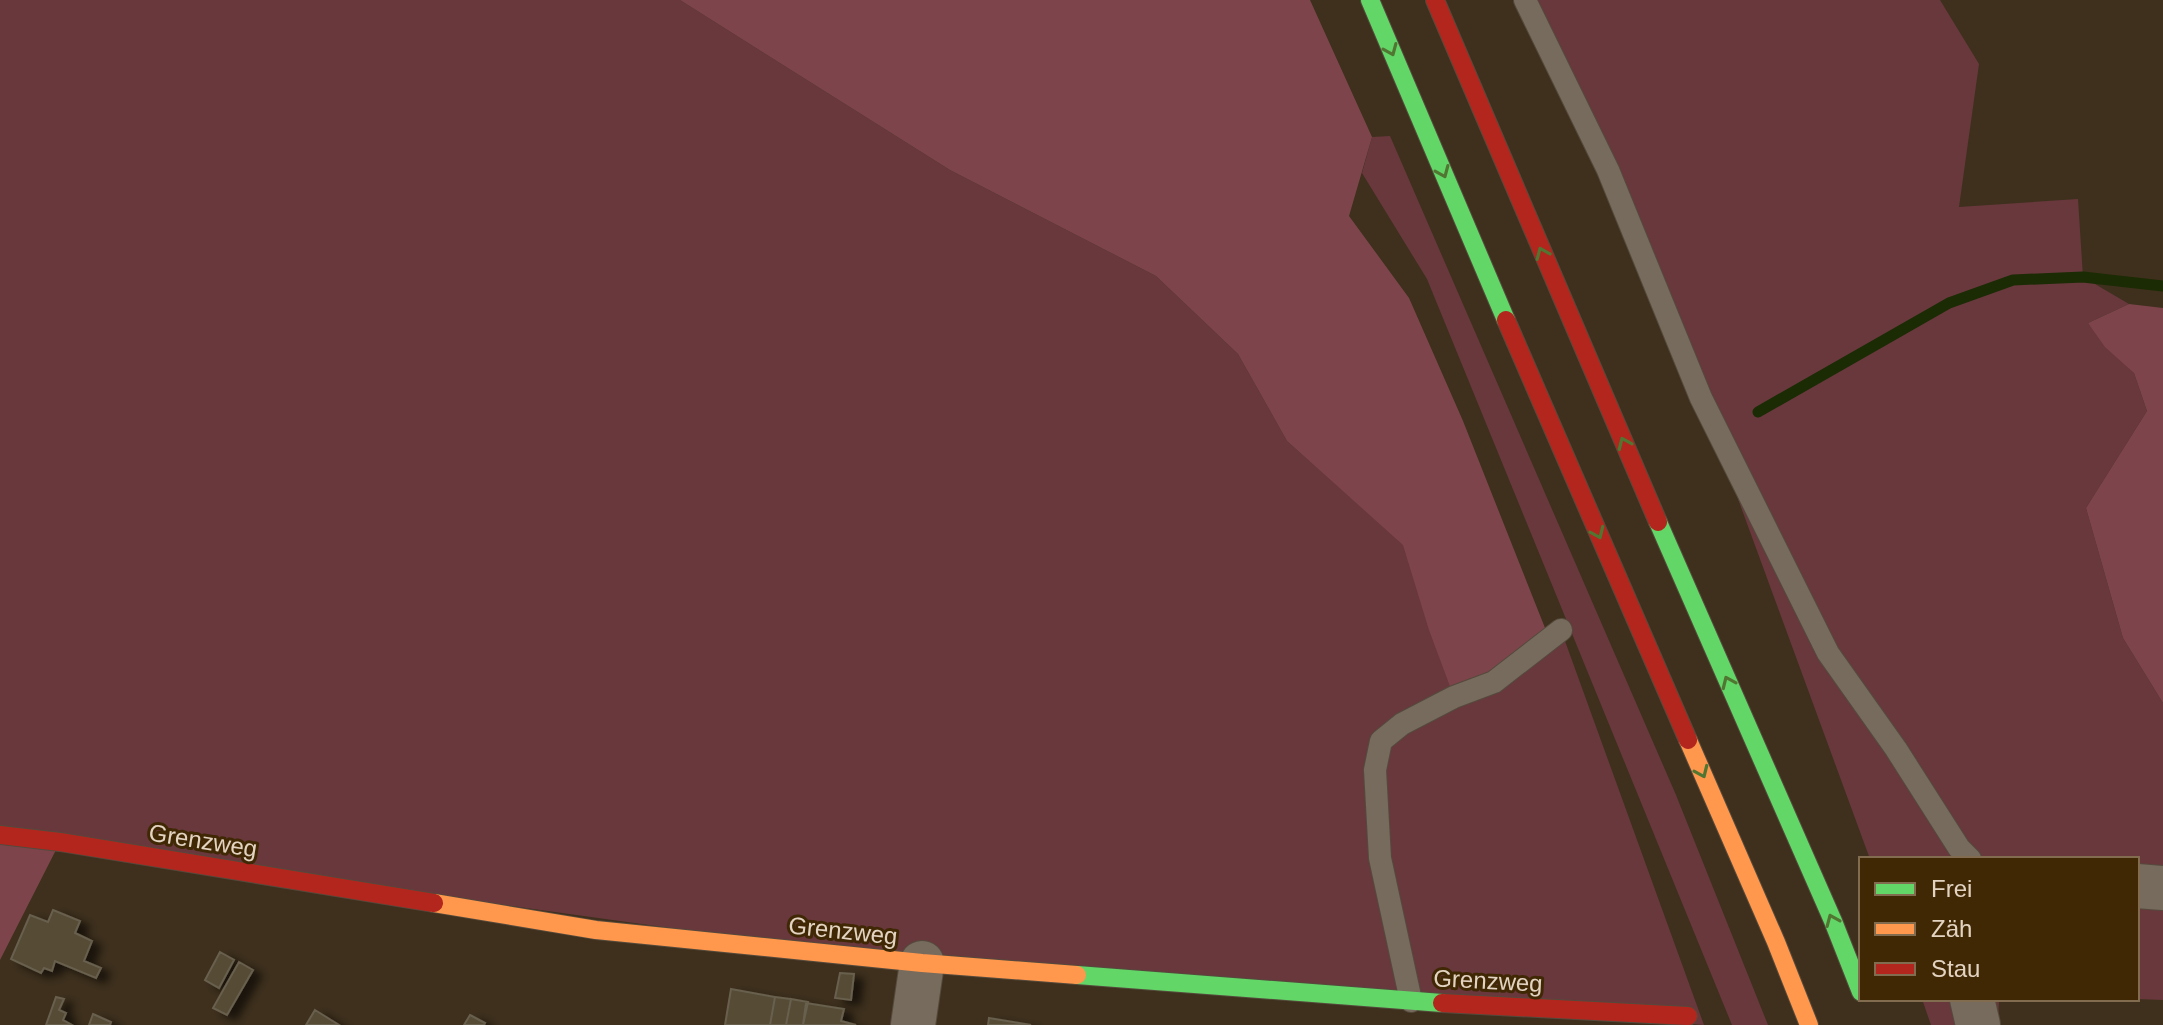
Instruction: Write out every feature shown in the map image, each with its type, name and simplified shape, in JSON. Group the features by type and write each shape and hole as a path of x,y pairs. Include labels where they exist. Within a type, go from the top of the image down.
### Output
{"main road":[{"path":"1370,0 1809,1025"},
{"path":"1435,0 1578,340 1827,906 1859,987"},
{"name":"Grenzweg","path":"0,835 60,842 596,930 1435,1009 1688,1016"}],"street":[{"path":"2139,886 2163,888"},
{"path":"913,1025 922,963"},
{"path":"1972,1001 1978,1025"}],"lane":[{"path":"1525,0 1608,170 1701,398 1828,653 1968,857"},
{"path":"1435,1009 1380,858 1375,770 1381,741 1402,724 1454,697 1494,682 1561,630"}],"shaded area":[{"path":"0,0 680,0 950,170 1156,276 1238,354 1287,441 1404,545 1454,696 1561,630 1704,1025 922,963 0,835"},
{"path":"680,0 1310,0 1372,137 1349,216 1409,298 1463,421 1547,633 1454,697 1403,545 1287,441 1238,354 1156,276 950,170"},
{"path":"1523,0 1940,0 1979,64 1959,207 2078,199 2083,277 2129,304 2088,323 2134,373 2147,411 2086,508 2123,638 2163,703 2163,1000 2139,999 2139,857 1869,857 1701,398"},
{"path":"1390,136 1676,795 1768,1025 1732,1025 1427,279 1362,173 1372,137"},
{"path":"2129,304 2163,308 2163,703 2123,638 2086,508 2147,411 2134,373 2105,347 2088,323"},
{"path":"0,835 60,842 0,960"},
{"path":"1923,1001 1999,1001 1998,1025 1931,1025"}],"building":[{"path":"53,910 80,921 75,933 92,941 84,961 101,968 96,978 55,961 52,971 44,968 41,973 11,959 30,915 48,922"},
{"path":"220,952 234,960 219,988 205,980"},
{"path":"239,962 253,970 227,1015 213,1008"},
{"path":"840,973 854,974 851,1000 835,998"},
{"path":"731,989 775,997 770,1025 725,1025"},
{"path":"56,997 64,999 59,1010 66,1013 63,1020 72,1025 46,1025"},
{"path":"775,997 791,999 786,1025 770,1025"},
{"path":"791,999 808,1002 803,1025 786,1025"},
{"path":"806,1003 844,1009 841,1021 856,1025 803,1025"},
{"path":"315,1010 339,1025 306,1025"},
{"path":"93,1014 111,1022 110,1025 89,1025"},
{"path":"470,1015 485,1023 484,1025 464,1025"},
{"path":"989,1018 1031,1025 988,1025"}],"waterway":[{"path":"1758,412 1949,303 2013,280 2083,277 2163,286"}],"traffic: fast":[{"path":"1370,0 1506,320"},
{"path":"1658,522 1859,987"},
{"path":"1077,975 1442,1003"}],"traffic: slow":[{"path":"1688,740 1809,1025"},
{"path":"434,903 596,930 922,963 1077,975"}],"traffic: jam":[{"path":"1435,0 1658,522"},
{"path":"1506,320 1688,740"},
{"path":"0,835 434,903"},
{"path":"1442,1003 1688,1016"}]}
